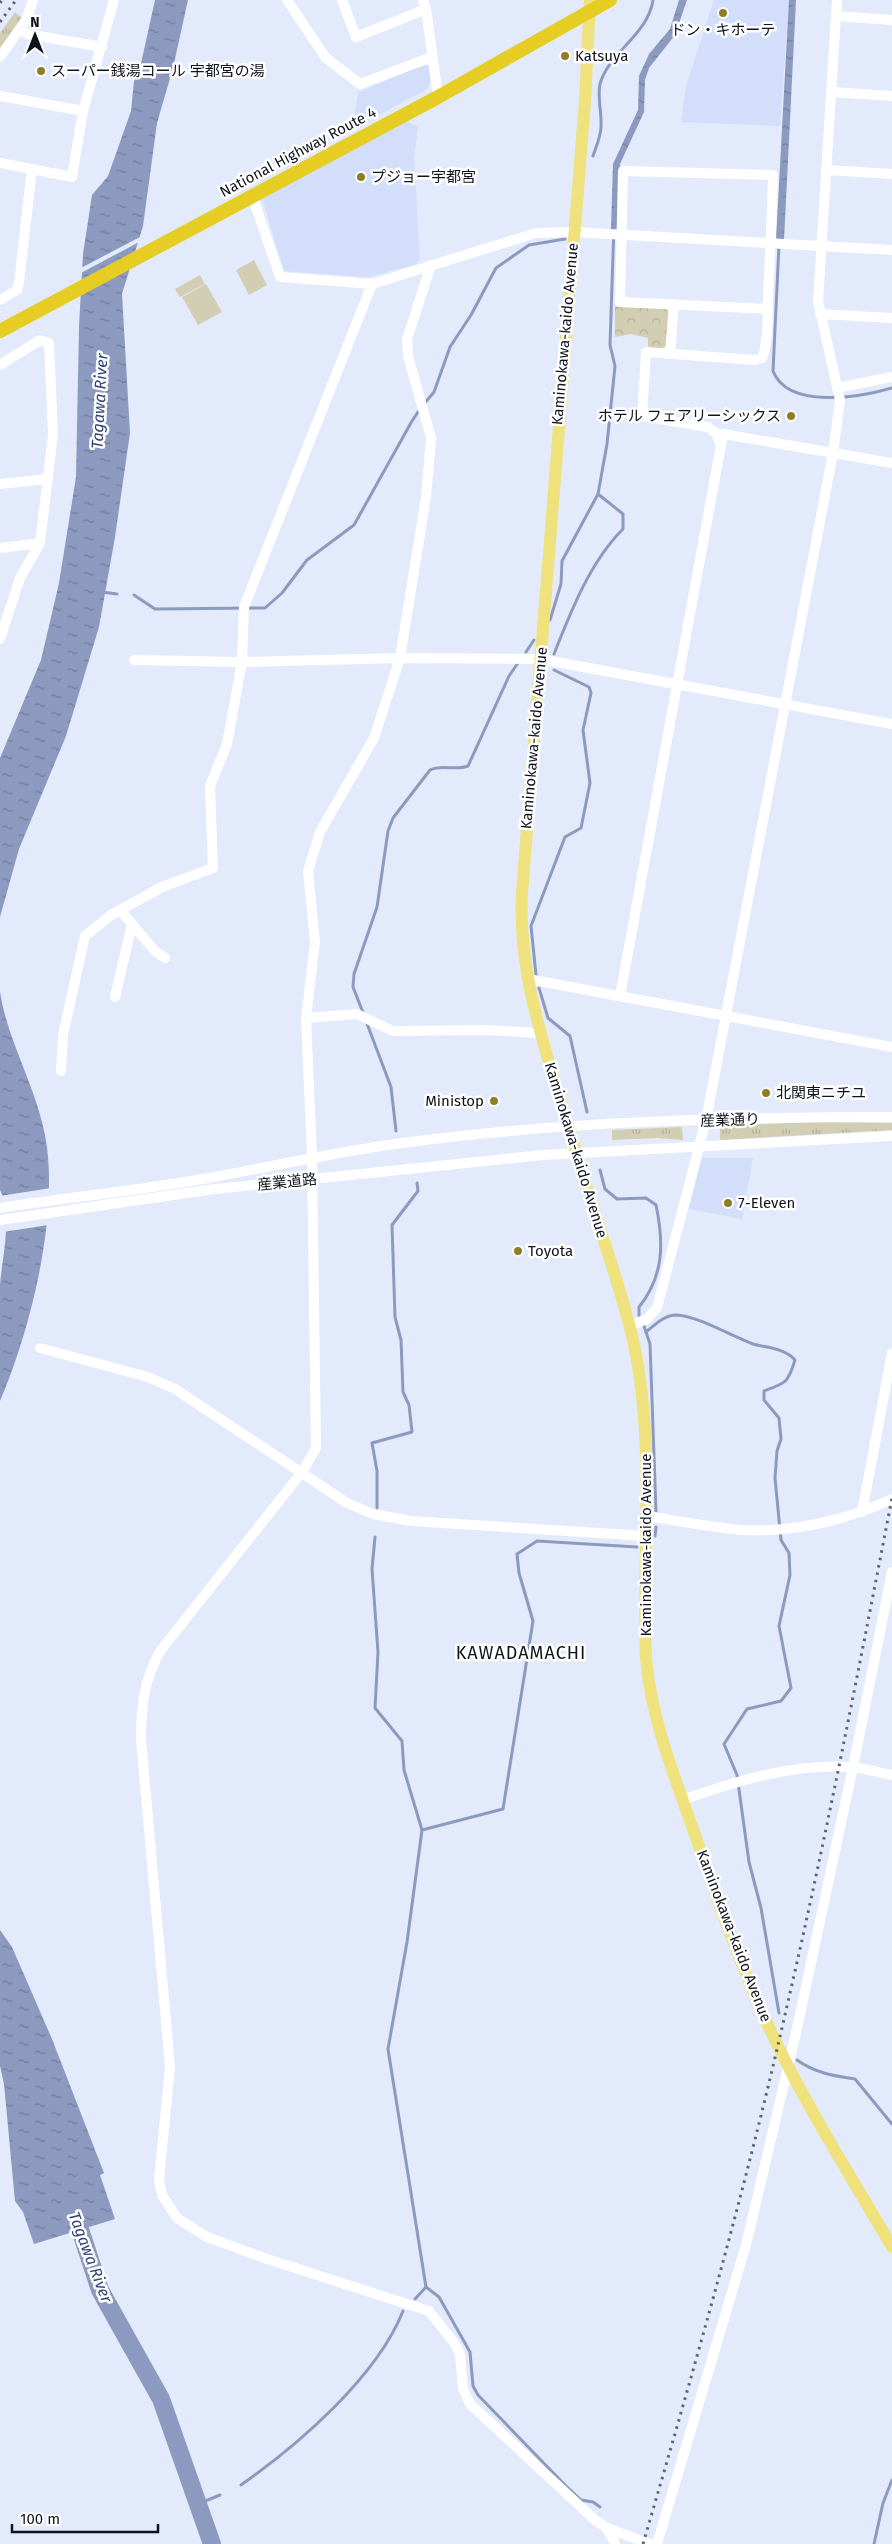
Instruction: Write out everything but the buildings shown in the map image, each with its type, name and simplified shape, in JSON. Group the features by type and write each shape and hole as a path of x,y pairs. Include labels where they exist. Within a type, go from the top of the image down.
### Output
{"highway":[{"name":"National Highway Route 4","path":"0,331 438,97 590,5 610,0"}],"main road":[{"name":"Kaminokawa-kaido Avenue","path":"590,5 521,909 521,937 540,1033 629,1326 645,1419 645,1634 648,1679 661,1736 738,1956 788,2067 892,2247"}],"street":[{"path":"0,57 20,30 33,0"},
{"path":"0,163 72,177 83,111 114,0"},
{"path":"287,0 326,58 360,84 432,57"},
{"path":"342,0 356,37 424,5 438,97"},
{"path":"629,1326 647,1319 657,1308 700,1147 833,453 840,400 818,301 823,246 837,0"},
{"path":"836,16 892,20"},
{"path":"20,30 27,34 102,47"},
{"path":"832,92 892,96"},
{"path":"0,96 83,111"},
{"path":"0,300 17,290 19,282 32,169"},
{"path":"827,170 892,174"},
{"path":"721,445 716,433 708,427 642,416 646,352 755,360 762,358 765,349 774,175 623,171 620,302 767,309"},
{"path":"252,195 280,277 372,284 536,233 574,232 892,250"},
{"path":"432,265 406,339 408,356 431,438 426,497 400,658 374,738 320,832 308,872 315,942 306,1018 313,1180 316,1448 302,1472 170,1638 153,1664 143,1693 141,1739 170,2067 160,2172 162,2194 177,2218 207,2236 267,2259 429,2311 455,2344 460,2354 464,2388 470,2404 585,2512 606,2528 650,2544"},
{"path":"61,1071 64,1035 85,936 120,910 162,887 213,868 210,786 227,744 242,662 244,607 372,284"},
{"path":"670,354 674,304"},
{"path":"820,314 892,318"},
{"path":"0,365 40,340 49,343 53,434 40,542 20,578 0,640"},
{"path":"837,388 892,377"},
{"path":"620,996 723,434 892,463"},
{"path":"1,480 48,479"},
{"path":"0,548 40,542"},
{"path":"134,660 242,662 400,658 540,659 892,724"},
{"path":"120,910 156,952 165,958"},
{"path":"114,997 132,924"},
{"path":"528,979 892,1047"},
{"path":"306,1018 357,1014 393,1031 487,1030 540,1033"},
{"name":"産業通り","path":"569,1128 706,1120 892,1117"},
{"name":"産業道路","path":"0,1208 213,1177 312,1157 410,1142 569,1128"},
{"name":"産業通り","path":"576,1153 892,1136"},
{"name":"産業道路","path":"0,1220 215,1189 576,1153"},
{"path":"40,1348 148,1377 175,1389 347,1503 389,1517 411,1521 523,1530 646,1536"},
{"path":"862,1512 892,1353"},
{"path":"646,1516 742,1530 769,1530 822,1523 862,1512 892,1499"},
{"path":"657,2544 746,2245 788,2067 853,1767 892,1572"},
{"path":"682,1800 771,1773 824,1766 853,1767 892,1775"},
{"path":"606,2528 615,2544"}],"shaded area":[{"path":"714,0 789,0 780,126 681,122 686,86"},
{"path":"422,64 429,66 431,80 427,89 364,123 355,113 358,93"},
{"path":"407,121 418,127 414,158 420,258 416,264 369,277 284,271 262,198"},
{"path":"702,1158 753,1158 742,1219 689,1209"}],"green space":[{"path":"15,12 22,18 0,49 0,33"},
{"path":"254,260 267,285 249,295 236,270"},
{"path":"200,275 205,284 180,297 175,289"},
{"path":"206,284 222,312 198,325 182,297"},
{"path":"615,306 667,309 671,314 668,344 663,348 648,348 648,338 631,334 615,337"},
{"path":"813,1122 892,1123 892,1130 720,1140 720,1126"},
{"path":"682,1127 683,1140 657,1138 612,1140 612,1130"}],"water":[{"path":"155,0 188,0 173,68 157,123 143,226 122,294 130,433 115,537 99,627 66,736 19,849 0,917 0,758 41,660 59,583 76,477 79,326 83,254 92,195 108,176 131,111 134,81 140,68"},
{"path":"679,0 687,0 675,35 649,68 645,80 644,112 620,164 617,229 611,229 613,164 638,110 639,76 649,54 670,29"},
{"path":"789,0 796,0 784,240 776,239"},
{"path":"0,991 8,1026 41,1117 49,1166 49,1199 46,1234 32,1305 22,1340 0,1401 0,1285 6,1212 0,1190"},
{"path":"0,1930 12,1947 52,2039 104,2173 100,2175 115,2219 34,2244 23,2212 15,2201 4,2084 0,2066"}],"pier":[{"path":"142,236 141,241 79,274 79,269"},
{"path":"51,1188 48,1225 3,1232 3,1200 0,1196"}],"waterway":[{"path":"593,156 601,130 600,84 611,62 644,23 650,12 653,0"},
{"path":"550,620 561,584 562,561 598,494 607,444 615,366 610,345 614,225"},
{"path":"424,404 434,392 450,347 471,315 496,268 529,245 565,239"},
{"path":"779,245 773,371 781,383 794,391 809,396 826,398 862,395 892,388"},
{"path":"134,595 155,609 265,608 282,593 307,560 354,525 420,409"},
{"path":"554,654 591,572 611,542 623,529 623,514 598,494"},
{"path":"102,592 117,594"},
{"path":"526,652 534,640"},
{"path":"364,1015 353,987 354,974 377,907 388,831 393,818 430,770 468,766 509,676 518,663"},
{"path":"536,975 531,926 565,837 581,828 590,783 583,730 591,693 589,687 554,670"},
{"path":"539,988 548,1018 570,1036 587,1112"},
{"path":"366,1021 391,1087 396,1131"},
{"path":"600,1170 605,1189 617,1199 646,1198 656,1205 659,1219 660,1259 653,1283 639,1307 639,1316"},
{"path":"377,1508 377,1471 372,1443 412,1432 409,1405 403,1392 401,1340 395,1317 392,1225 418,1191 417,1183"},
{"path":"646,1332 660,1321 672,1315 685,1316 753,1344 776,1349 786,1353 795,1360 788,1378 782,1384 764,1391 764,1400 779,1418 781,1439 777,1451 775,1478 781,1540 789,1553 790,1575 779,1626 791,1688 781,1701 747,1709 724,1744 737,1775 749,1862 761,1908 779,2013"},
{"path":"644,1326 650,1344 656,1511"},
{"path":"655,1536 656,1527"},
{"path":"375,1537 372,1569 378,1652 375,1708 402,1741 404,1770 422,1830"},
{"path":"415,2299 426,2287 388,2049 407,1942 422,1830 503,1809 533,1621 519,1573 517,1554 537,1541 637,1547"},
{"path":"797,2060 818,2071 855,2079 892,2124"},
{"name":"Tagawa River","path":"73,2208 100,2290 161,2399 212,2544"},
{"path":"426,2287 439,2297 470,2352 473,2386 478,2395 581,2500 593,2502 600,2507"},
{"path":"241,2485 287,2450 334,2408 375,2360 391,2336 403,2311"},
{"path":"874,2544 883,2503 892,2480"},
{"path":"198,2504 220,2495"}],"railway":[{"path":"0,22 16,0"},
{"path":"643,2544 719,2276 771,2074 829,1816 892,1498"}],"place":[{"name":"ドン・キホーテ","path":"723,13"},
{"name":"Katsuya","path":"565,56"},
{"name":"スーパー銭湯コール 宇都宮の湯","path":"41,71"},
{"name":"プジョー宇都宮","path":"361,177"},
{"name":"ホテル フェアリーシックス","path":"791,416"},
{"name":"北関東ニチユ","path":"766,1093"},
{"name":"Ministop","path":"494,1101"},
{"name":"7-Eleven","path":"728,1203"},
{"name":"Toyota","path":"518,1251"}],"district":[{"name":"KAWADAMACHI","path":"521,1653"}]}
